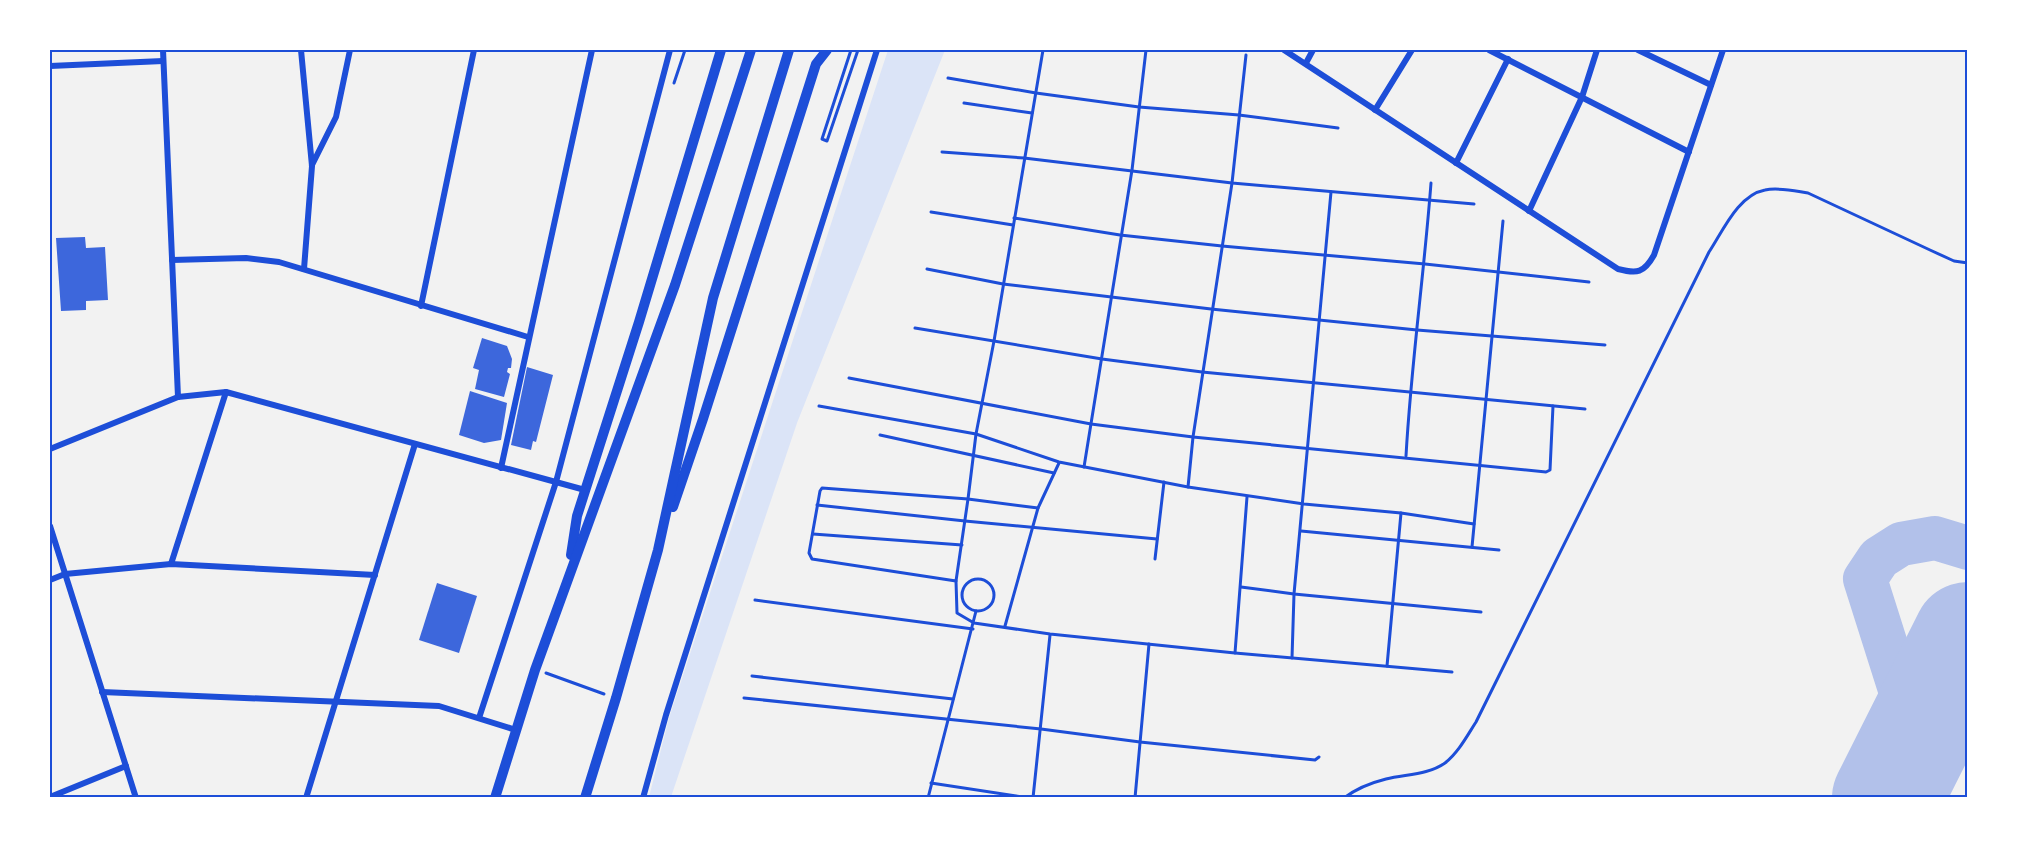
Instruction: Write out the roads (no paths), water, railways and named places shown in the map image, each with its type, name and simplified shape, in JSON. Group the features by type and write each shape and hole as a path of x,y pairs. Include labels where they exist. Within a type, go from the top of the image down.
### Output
{"highway":[{"path":"567,580 577,516 639,322 721,50"},
{"path":"495,798 535,670 675,285 751,50"},
{"path":"658,550 713,298 789,50"},
{"path":"585,798 658,550 703,418 816,64 827,50"}],"street":[{"path":"163,50 178,397"},
{"path":"301,50 312,166 304,269"},
{"path":"312,166 336,117 350,50"},
{"path":"421,306 474,50"},
{"path":"501,468 592,50"},
{"path":"479,718 556,482 670,50"},
{"path":"643,798 670,703 877,50"},
{"path":"1284,50 1618,269 1633,273 1643,270 1654,255 1723,50"},
{"path":"1306,63 1313,50"},
{"path":"1375,111 1412,50"},
{"path":"1489,50 1689,152"},
{"path":"1529,211 1582,97 1597,50"},
{"path":"1638,50 1711,85"},
{"path":"1456,163 1508,59"},
{"path":"50,66 164,61"},
{"path":"172,260 246,258 279,262 528,337"},
{"path":"50,449 178,397 225,392 585,490"},
{"path":"171,564 225,392"},
{"path":"306,798 415,444"},
{"path":"50,526 136,798"},
{"path":"50,580 65,574 171,564 375,575"},
{"path":"102,692 439,706 516,730"},
{"path":"50,797 126,766"}],"lane":[{"path":"1043,50 976,434 956,581 957,613 974,622 1050,634 1452,672"},
{"path":"1084,467 1132,171 1146,50"},
{"path":"1188,487 1211,309 1232,183 1246,55"},
{"path":"948,78 1139,107 1239,115 1338,128"},
{"path":"964,103 1032,113"},
{"path":"942,152 1024,158 1232,183 1474,204"},
{"path":"1406,457 1410,393 1425,264 1431,183"},
{"path":"1292,658 1294,594 1327,256 1331,192"},
{"path":"931,212 1013,225"},
{"path":"1014,218 1120,235 1589,282"},
{"path":"1472,547 1503,221"},
{"path":"927,269 1003,284 1211,309 1320,318 1417,330 1605,345"},
{"path":"915,328 1102,359 1202,372 1585,409"},
{"path":"849,378 1091,424 1193,437 1545,472 1550,470 1554,406"},
{"path":"819,406 976,434 1059,462 1188,487 1304,504 1401,513 1474,524"},
{"path":"880,435 1054,473"},
{"path":"1005,626 1038,508 1059,462"},
{"path":"1155,560 1164,482"},
{"path":"956,581 812,559 809,553 822,488 1038,508"},
{"path":"1235,653 1247,496"},
{"path":"817,505 965,522 1157,539"},
{"path":"1387,667 1401,513"},
{"path":"1301,531 1499,550"},
{"path":"813,534 962,545"},
{"path":"972,579 983,579 992,585 995,596 987,609 976,611 963,602 962,591 972,579"},
{"path":"1241,587 1481,612"},
{"path":"755,600 973,629"},
{"path":"928,798 976,611"},
{"path":"931,783 1031,798 1041,729 1050,634"},
{"path":"1135,798 1149,644"},
{"path":"752,676 953,699"},
{"path":"744,698 1041,729 1140,742 1315,759 1319,757"}]}
